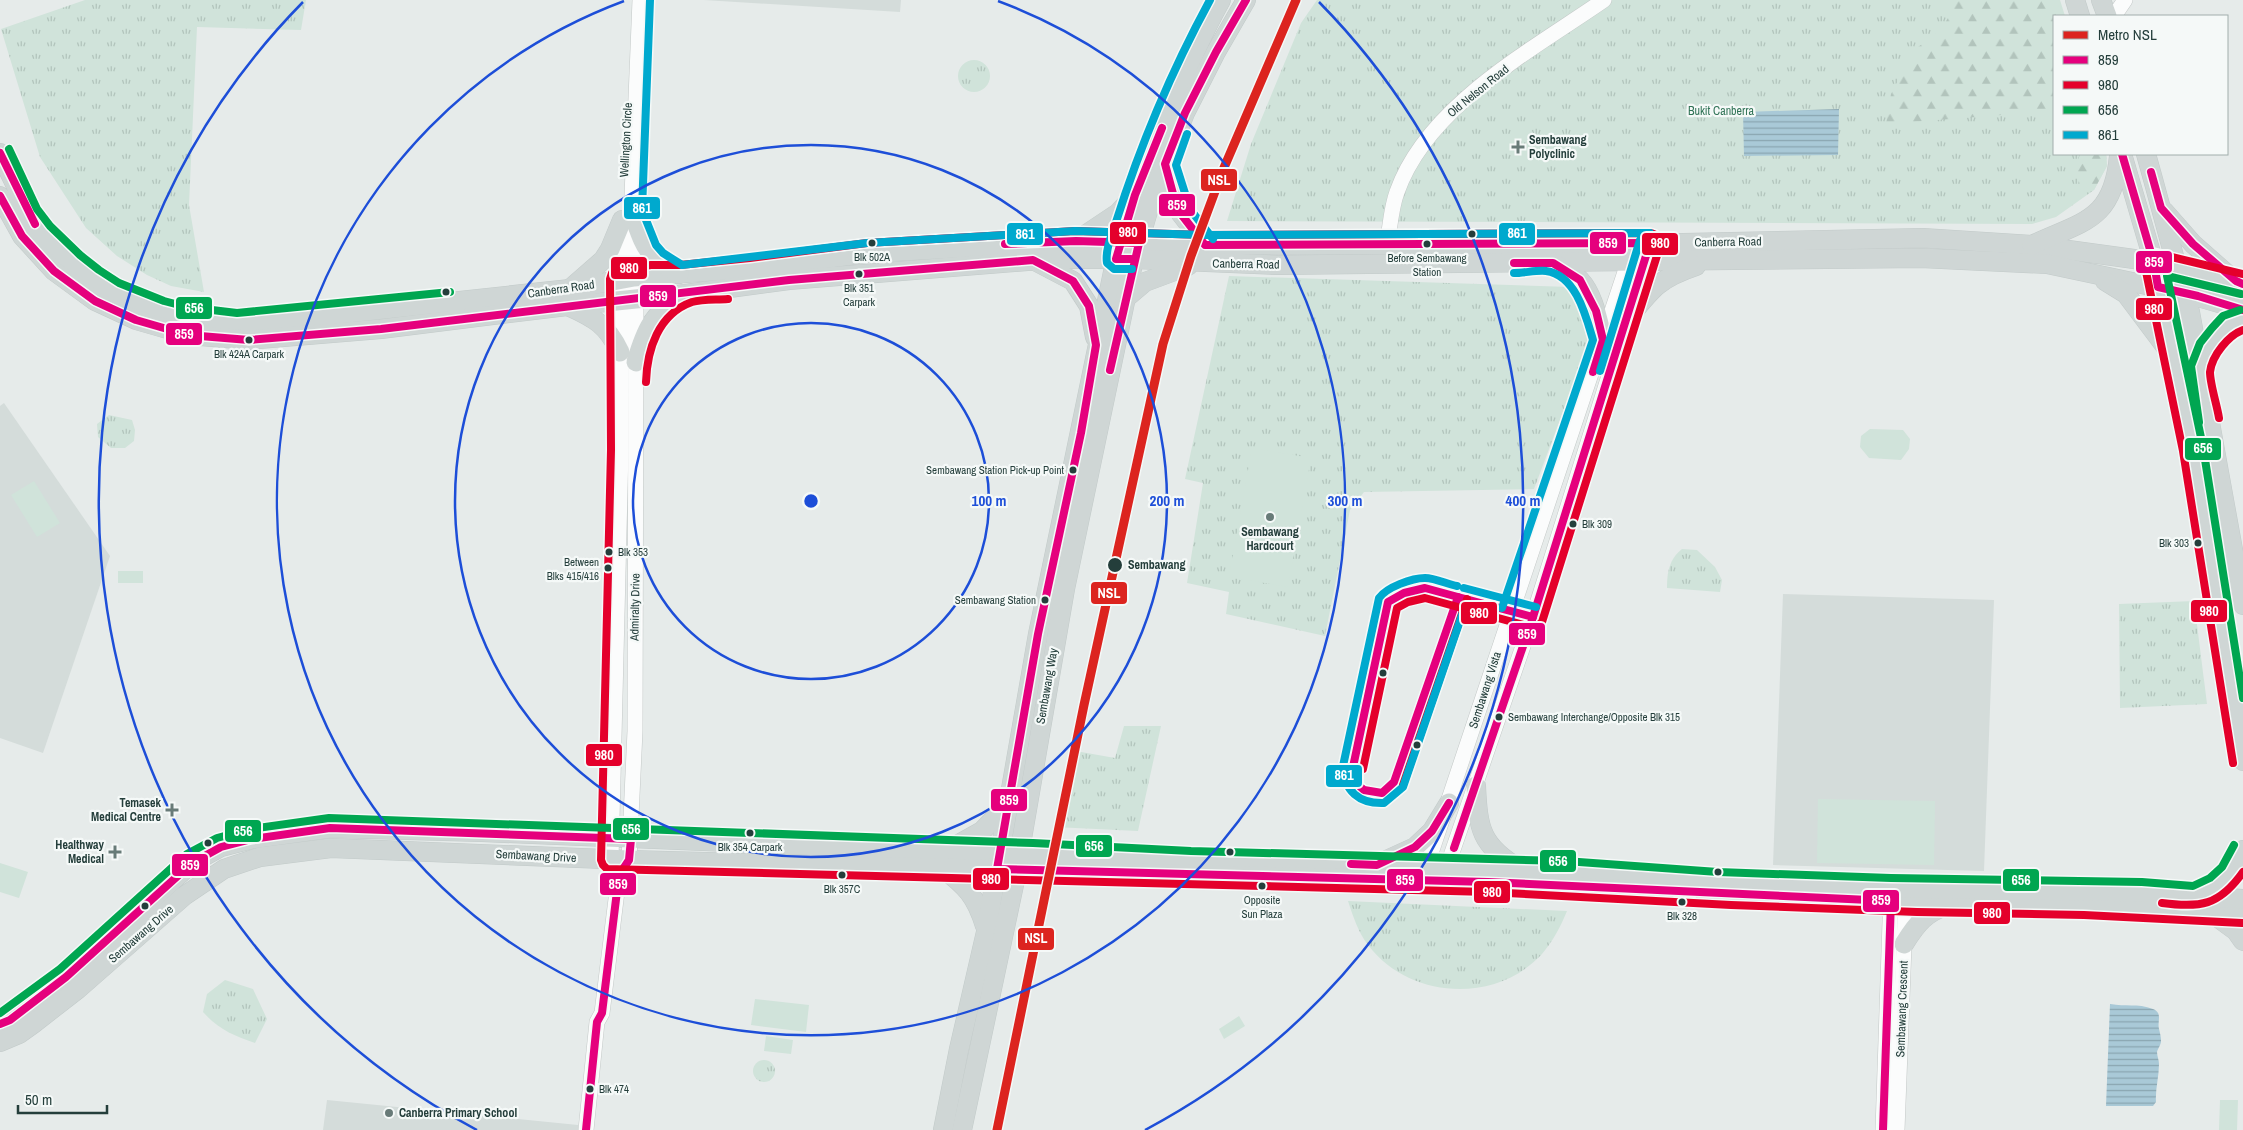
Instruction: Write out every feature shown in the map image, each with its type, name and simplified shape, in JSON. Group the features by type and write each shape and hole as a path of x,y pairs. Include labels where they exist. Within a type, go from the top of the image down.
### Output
{"main road":[{"name":"Sembawang Way","path":"943,1130 959,1049 986,932 1036,644 1080,433 1096,345 1117,251 1135,194 1170,107 1220,0"},
{"name":"Sembawang Way","path":"962,1130 985,1029 1018,861 1065,589 1125,299 1137,251 1165,164 1185,113 1211,60 1246,0"},
{"path":"2075,0 2080,15"},
{"path":"2101,0 2107,15"},
{"name":"Canberra Road","path":"0,153 34,223 64,255 102,286 136,302 170,314 202,322 246,323 569,297 628,300 789,280 1205,245 1642,244 1716,256 1921,258 2047,264 2184,293 2243,310"},
{"path":"2032,245 2073,228 2098,213 2109,198 2117,176 2120,155"},
{"path":"2120,155 2154,263 2193,449 2243,761"},
{"path":"2146,155 2170,250 2178,268 2190,312 2243,605"},
{"path":"1165,164 1178,208 1205,245"},
{"path":"1076,241 1118,213 1135,194"},
{"name":"Canberra Road","path":"0,196 22,236 54,271 95,301 136,320 188,335 249,340 381,330 569,297 627,278 751,268 868,253 1076,241 1117,251"},
{"path":"2161,208 2193,244 2239,282"},
{"path":"627,216 647,251 657,261 680,275"},
{"path":"627,216 603,260 569,297 602,324 628,357 643,338 649,325 663,308 686,294"},
{"name":"Canberra Road","path":"1137,251 1196,263 1277,265 1637,262 1923,238 2032,245 2154,263 2239,282"},
{"path":"1626,322 1659,282 1716,256"},
{"path":"1033,260 1073,281 1089,306 1096,345"},
{"path":"1125,299 1145,282 1196,263"},
{"path":"1553,263 1580,280 1596,311 1604,340"},
{"path":"2092,275 2126,294 2172,356"},
{"path":"2200,370 2210,348 2219,335 2229,324 2243,318"},
{"path":"1476,786 1477,811 1481,829 1489,846 1502,858 1523,870"},
{"path":"986,932 978,903 943,859 982,831 1010,802"},
{"path":"1377,865 1415,847 1432,831 1449,803"},
{"name":"Sembawang Drive","path":"0,1024 25,1009 66,976 192,863 221,847 252,839 330,828 612,838 999,861 1183,860 1377,865 1424,873"},
{"name":"Sembawang Drive","path":"0,1042 19,1034 78,989 184,896 224,869 260,857 330,848 620,865 943,859"},
{"path":"2195,896 2216,886 2230,873 2243,850"},
{"name":"Sembawang Drive","path":"1018,861 1445,874 1731,895 2142,892 2243,899"},
{"name":"Sembawang Drive","path":"1445,874 1523,870 1899,894 1960,902 2084,905 2243,913"},
{"path":"1904,944 1913,929 1934,910 1960,902"},
{"path":"2210,912 2236,931 2243,941"},
{"path":"959,1049 970,1031 980,1026 985,1029"}],"street":[{"name":"Wellington Circle","path":"627,278 632,0"},
{"name":"Wellington Circle","path":"627,216 640,0"},
{"name":"Old Nelson Road","path":"1387,245 1396,194 1400,184 1414,155 1450,111 1492,77 1604,0"},
{"path":"2115,15 2125,0"},
{"name":"Sembawang Vista","path":"1445,874 1533,617 1626,322 1642,244"},
{"name":"Sembawang Vista","path":"1424,873 1449,803 1503,634 1604,340 1637,262"},
{"name":"Admiralty Drive","path":"586,1130 597,1022 602,1013 620,865 631,839 635,731 627,278"},
{"name":"Admiralty Drive","path":"620,865 612,838 621,460 628,357"},
{"name":"Sembawang Crescent","path":"1897,1130 1904,944 1899,894"},
{"name":"Sembawang Crescent","path":"1883,1130 1899,894"},
{"name":"Admiralty Drive","path":"594,1130 606,1023 602,1013"}],"shaded area":[{"path":"704,0 901,0 900,12"},
{"path":"4,403 110,556 43,753 0,738 0,406"},
{"path":"1783,594 1994,600 1984,871 1773,865"},
{"name":"Canberra Primary School","path":"327,1100 578,1125 578,1130 323,1130"}],"green space":[{"path":"85,0 306,0 301,30 197,27 189,205 204,292 171,286 147,275 117,256 86,228 40,157 1,29"},
{"name":"Bukit Canberra","path":"1317,0 2060,0 2065,15 2053,15 2053,155 2106,155 2107,166 2094,190 2056,217 2032,224 1227,221 1251,144 1301,23"},
{"path":"1945,0 2053,0 2059,15 2053,15 2053,111 1886,124 1891,94 1914,50 1941,30 1949,16"},
{"path":"974,60 980,61 985,65 989,70 989,82 985,87 980,91 974,92 968,91 963,87 959,82 958,76 959,70 963,65 968,61"},
{"path":"2080,155 2106,155 2107,166 2094,190 2081,187 2075,171"},
{"path":"1229,276 1571,287 1593,332 1534,489 1364,492 1350,510 1325,636 1226,614 1229,592 1187,583 1203,483 1185,479"},
{"path":"109,415 132,420 135,430 134,441 125,448 111,448 98,437 97,424"},
{"path":"1870,429 1903,430 1910,439 1909,449 1901,460 1869,458 1860,447 1861,436"},
{"name":"Sembawang Hardcourt","path":"1252,448 1311,458 1288,587 1229,577"},
{"path":"34,481 60,523 37,537 11,495"},
{"path":"1682,549 1697,550 1715,567 1722,580 1720,592 1667,588 1670,567 1674,557"},
{"path":"118,571 143,571 143,583 118,583"},
{"path":"2194,601 2207,704 2120,708 2119,604"},
{"path":"1124,726 1161,726 1138,831 1054,827 1070,750 1115,758"},
{"path":"1818,799 1935,801 1934,865 1817,863"},
{"path":"0,863 28,872 19,898 0,892"},
{"path":"1348,901 1567,911 1546,949 1523,970 1501,981 1478,988 1454,989 1429,985 1406,977 1386,963 1364,940"},
{"path":"225,980 253,989 267,1019 255,1043 227,1031 203,1012 207,994"},
{"path":"755,999 809,1005 806,1032 751,1025"},
{"path":"1239,1016 1245,1026 1224,1039 1219,1029"},
{"path":"766,1036 793,1040 791,1054 764,1051"},
{"path":"764,1060 774,1067 775,1071 768,1081 764,1082 754,1075 753,1071 760,1061"},
{"path":"2220,1100 2238,1100 2237,1130 2219,1130"}],"water":[{"path":"1839,109 1838,155 1744,156 1743,112"},
{"path":"2110,1004 2142,1006 2153,1009 2158,1013 2161,1044 2157,1052 2159,1069 2156,1102 2153,1106 2106,1106"}],"metro line":[{"name":"NSL","path":"997,1130 1084,705 1163,344 1191,256 1223,170 1296,0"}],"transit line":[{"name":"861","path":"650,0 642,210 656,245 663,253 682,265 867,243 1075,231 1205,235 1650,233"},
{"name":"861","path":"1132,269 1114,269 1107,263 1109,242 1135,165 1158,109 1210,0"},
{"name":"859","path":"1246,0 1216,52 1185,113 1165,164 1175,201 1181,214 1205,245 1650,243 1533,617 1454,848"},
{"name":"859","path":"1131,259 1116,259 1135,195 1162,128"},
{"name":"861","path":"1187,134 1176,165 1190,209 1213,239"},
{"name":"656","path":"9,149 37,209 50,226 80,255 99,270 119,283 164,301 187,307 237,313 450,292"},
{"name":"859","path":"0,153 35,224"},
{"name":"859","path":"2122,155 2154,263 2158,287 2198,296 2243,310"},
{"name":"859","path":"2151,172 2161,208 2193,244 2236,281 2243,284"},
{"name":"859","path":"0,196 22,236 54,271 95,301 136,320 188,335 249,340 381,329 789,280 1033,260 1073,281 1089,306 1096,345 1081,433 1038,634 997,869 1488,882 1891,901 1883,1130"},
{"name":"980","path":"1363,769 1397,608 1408,602 1425,598 1531,627 1537,626 1542,622 1660,246 1659,239 1655,234 1205,235 1075,231 867,243 750,258 680,265 651,265 617,270 612,273 610,279 611,450 601,860 607,869 1488,892 1731,905 1917,912 2084,915 2242,923"},
{"name":"861","path":"1600,371 1640,240"},
{"name":"859","path":"1005,244 1076,241 1139,243 1110,370"},
{"name":"980","path":"2233,763 2183,451 2144,262 2148,255 2155,253 2243,274"},
{"name":"859","path":"1514,263 1553,263 1580,280 1596,311 1603,340 1593,372"},
{"name":"861","path":"1502,608 1593,340 1578,298 1565,280 1556,274 1546,271 1514,273"},
{"name":"656","path":"2241,294 2167,276 2203,447 2243,698"},
{"name":"980","path":"646,382 652,346 663,324 671,315 692,302 728,299"},
{"name":"656","path":"2199,422 2191,366 2200,343 2212,328 2223,316 2240,310"},
{"name":"980","path":"2219,418 2210,377 2211,366 2222,346 2232,336 2243,330"},
{"name":"861","path":"1457,586 1433,579 1420,578 1394,587 1379,598 1343,766 1346,782 1350,789 1360,798 1375,803 1384,803 1403,787 1464,609"},
{"name":"859","path":"1425,588 1458,597 1394,782 1382,793 1364,790 1357,784 1353,767 1388,602 1404,593 1425,588"},
{"name":"861","path":"1464,588 1536,607"},
{"name":"859","path":"1458,597 1533,617"},
{"name":"980","path":"1403,785 1467,599"},
{"name":"859","path":"1351,864 1377,865 1415,847 1432,831 1449,803"},
{"name":"656","path":"0,1013 60,969 187,854 217,838 250,829 329,818 1033,843 1191,851 1565,861 1718,872 1891,878 2142,882 2193,886 2210,878 2222,867 2234,845"},
{"name":"859","path":"0,1024 10,1020 66,977 192,863 221,847 252,839 330,828 631,839 629,860 619,875 602,1013 597,1022 586,1130"},
{"name":"980","path":"2162,903 2187,905 2208,902 2226,892 2243,872"}],"place":[{"name":"Sembawang Polyclinic","path":"1518,147"},
{"name":"Blk 502A","path":"872,243"},
{"name":"Before Sembawang Station","path":"1427,244"},
{"name":"Blk 351 Carpark","path":"859,274"},
{"name":"Blk 424A Carpark","path":"249,340"},
{"name":"Sembawang Station Pick-up Point","path":"1073,470"},
{"name":"Sembawang Hardcourt","path":"1270,517"},
{"name":"Blk 309","path":"1573,524"},
{"name":"Blk 303","path":"2198,543"},
{"name":"Blk 353","path":"609,552"},
{"name":"Sembawang","path":"1115,565"},
{"name":"Between Blks 415/416","path":"608,568"},
{"name":"Sembawang Station","path":"1045,600"},
{"name":"Sembawang Interchange/Opposite Blk 315","path":"1499,717"},
{"name":"Temasek Medical Centre","path":"172,810"},
{"name":"Blk 354 Carpark","path":"750,833"},
{"name":"Healthway Medical","path":"115,852"},
{"name":"Blk 357C","path":"842,875"},
{"name":"Opposite Sun Plaza","path":"1262,886"},
{"name":"Blk 328","path":"1682,902"},
{"name":"Blk 474","path":"590,1089"},
{"name":"Canberra Primary School","path":"389,1113"}]}
